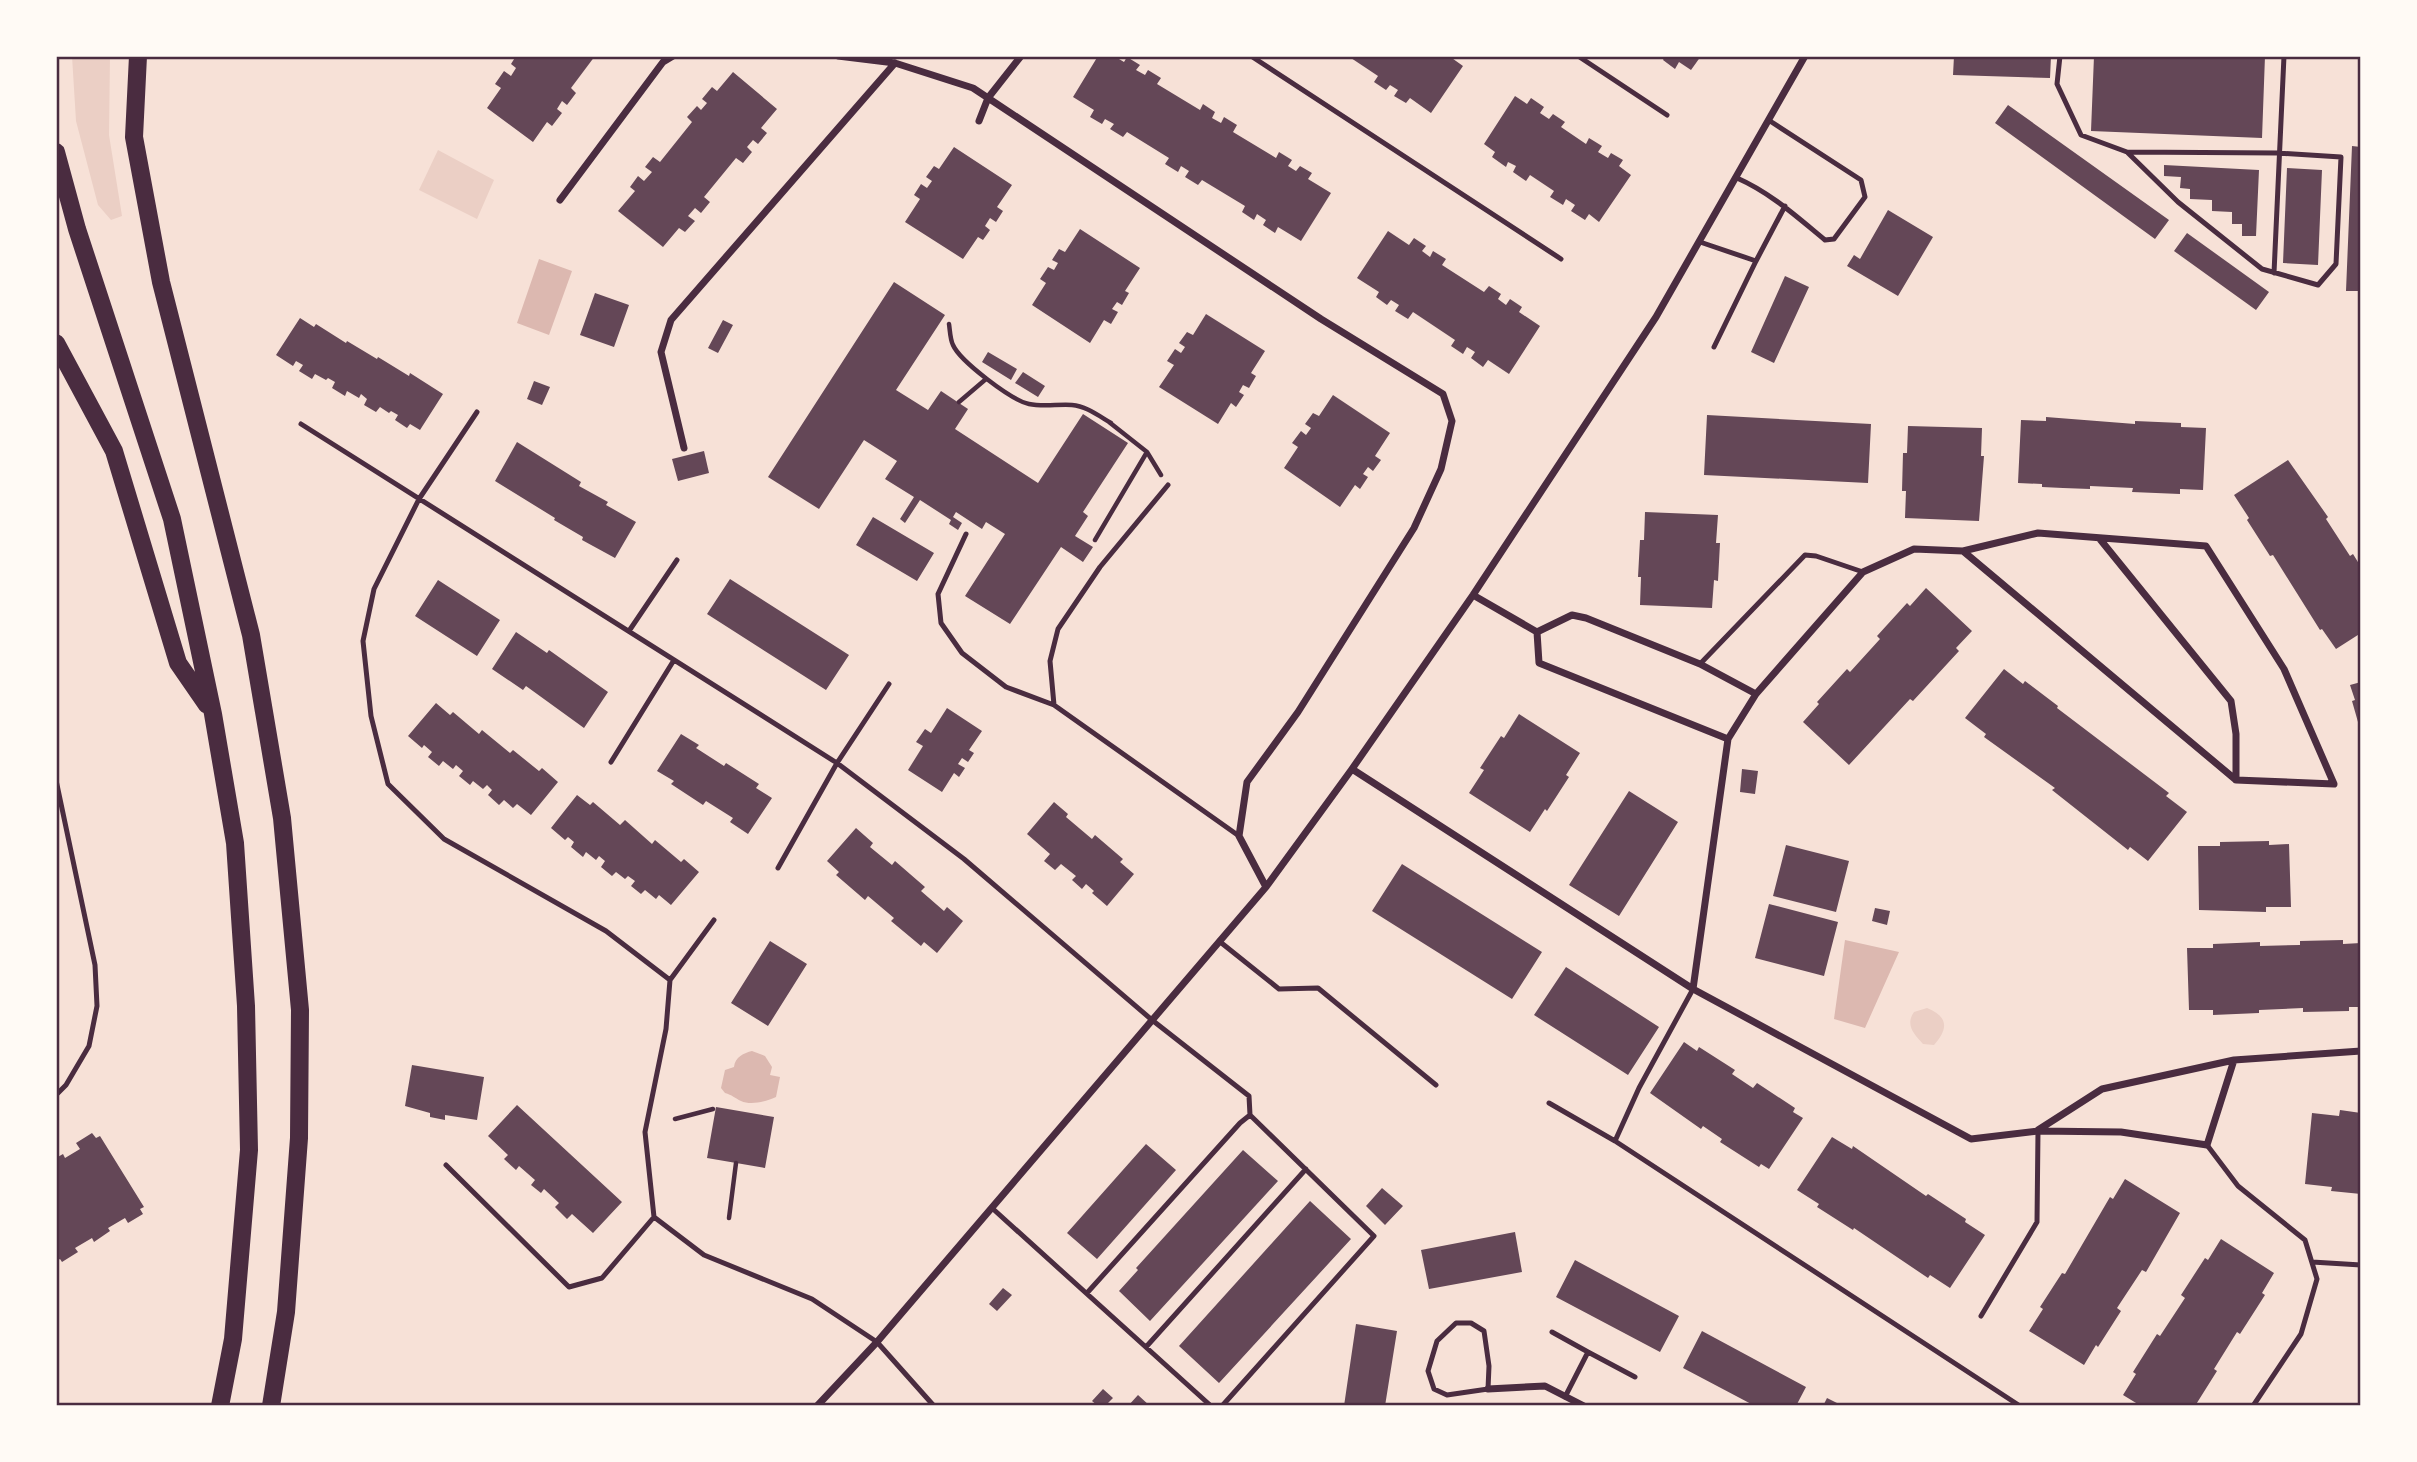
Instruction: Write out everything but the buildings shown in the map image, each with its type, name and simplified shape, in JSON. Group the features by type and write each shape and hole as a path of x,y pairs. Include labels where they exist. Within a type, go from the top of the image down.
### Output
{"main road":[{"path":"138,56 134,137 161,282 250,635 283,831 300,1010 299,1138 286,1312 271,1406"},
{"path":"56,152 77,229 172,519 213,714 235,843 246,1006 249,1150 233,1339 220,1406"},
{"path":"56,343 114,451 178,663 213,714"}],"street":[{"path":"560,200 663,62 673,56"},
{"path":"838,56 895,63 973,88 1309,311 1443,394 1452,421 1441,469 1414,528 1298,712 1247,782 1239,836 1266,887"},
{"path":"979,121 988,97 1021,56"},
{"path":"817,1406 877,1342 1266,887 1473,595 1656,317 1805,56"},
{"path":"684,448 661,352 671,320 895,63"},
{"path":"1693,989 1728,739 1756,694 1863,572 1914,549 1964,551 2039,533 2206,546 2284,669 2334,784 2236,780 1964,551"},
{"path":"2099,538 2231,701 2236,734 2236,780"},
{"path":"1473,595 1537,632"},
{"path":"1537,632 1572,615 1586,618 1700,664 1756,694"},
{"path":"1537,632 1539,663 1728,739"},
{"path":"1352,769 1693,989 1972,1139 2038,1131 2121,1132 2207,1145 2234,1060"},
{"path":"2038,1131 2102,1088 2234,1060 2361,1051"},
{"path":"1488,1388 1545,1386 1584,1406"}],"lane":[{"path":"1251,56 1561,259"},
{"path":"1578,56 1667,115"},
{"path":"2060,56 2057,84 2081,135 2127,152 2278,153 2340,157 2336,264 2318,285 2262,269 2178,202 2127,152"},
{"path":"2274,273 2284,56"},
{"path":"1737,178 1758,187 1785,206 1825,240 1834,239 1865,197 1861,180 1770,121"},
{"path":"1714,347 1785,206"},
{"path":"1700,242 1756,261"},
{"path":"477,412 419,499 374,589 363,640 371,716 388,784 444,839 606,931 670,980"},
{"path":"301,425 837,763 964,859 1153,1020 1249,1096 1250,1115 1374,1236 1222,1406"},
{"path":"1054,705 1050,661 1058,629 1101,567 1168,485"},
{"path":"966,534 938,594 941,623 962,653 1006,687 1054,705 1239,836"},
{"path":"1700,664 1805,555 1863,572"},
{"path":"629,631 677,559"},
{"path":"611,762 674,660"},
{"path":"778,868 837,763 889,684"},
{"path":"56,780 95,965 97,1006 89,1046 66,1085 56,1094"},
{"path":"446,1165 569,1287 602,1278 654,1217 645,1132 666,1029 670,980 714,920"},
{"path":"1219,941 1279,989 1318,988 1436,1085"},
{"path":"1615,1141 1639,1088 1693,989"},
{"path":"1549,1103 1615,1141 2020,1406"},
{"path":"1087,1293 1240,1122 1250,1115"},
{"path":"1981,1316 2036,1222 2038,1131"},
{"path":"2207,1145 2238,1186 2305,1240 2317,1279 2301,1334 2253,1406"},
{"path":"1146,1348 1306,1169"},
{"path":"992,1208 1211,1406"},
{"path":"654,1217 704,1255 812,1299 877,1342 934,1406"},
{"path":"2312,1262 2361,1265"},
{"path":"1456,1323 1471,1323 1484,1331 1489,1366 1488,1388 1447,1395 1434,1390 1428,1371 1437,1341 1456,1323"},
{"path":"1552,1332 1635,1377"},
{"path":"1565,1397 1588,1352"}],"path":[{"path":"949,324 952,345 986,379 1013,398 1028,404 1086,408 1110,422 1147,452 1168,485"},
{"path":"959,402 986,379"},
{"path":"1095,540 1147,452"},
{"path":"675,1119 713,1109"},
{"path":"729,1218 736,1163"}],"shaded area":[{"path":"72,56 110,56 109,135 122,216 111,220 98,205 76,121"},
{"path":"438,150 494,180 477,219 419,190"},
{"path":"539,259 572,271 549,335 517,323"},
{"path":"1845,940 1899,952 1865,1028 1834,1019"},
{"path":"1927,1008 1939,1015 1944,1024 1942,1034 1934,1045 1923,1044 1914,1033 1910,1021 1914,1012"},
{"path":"752,1051 765,1056 772,1067 770,1075 780,1077 776,1097 750,1103 725,1093 721,1088 725,1070 734,1067 743,1054"}]}
